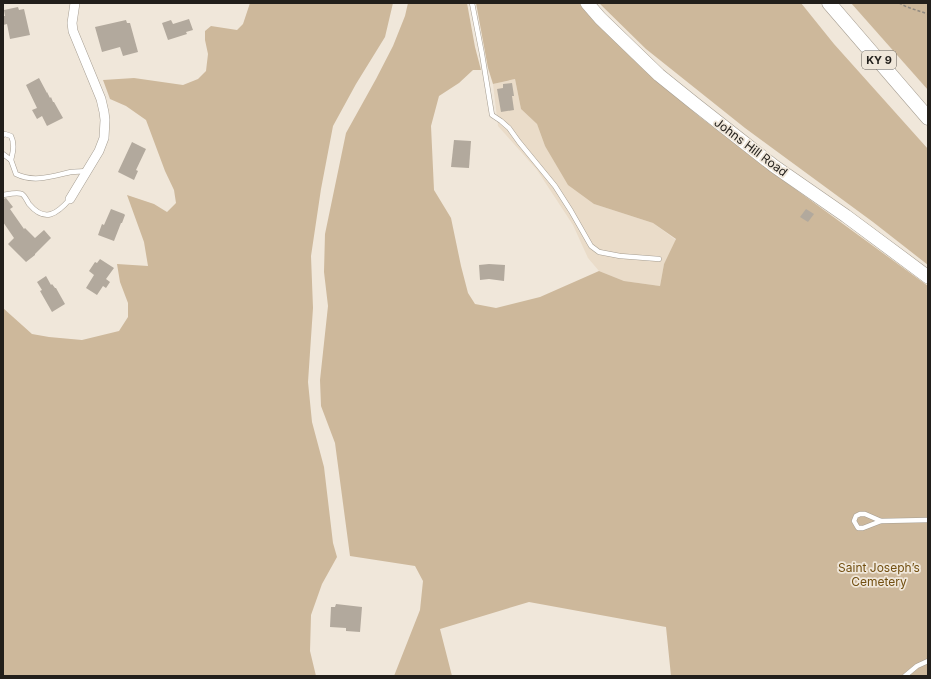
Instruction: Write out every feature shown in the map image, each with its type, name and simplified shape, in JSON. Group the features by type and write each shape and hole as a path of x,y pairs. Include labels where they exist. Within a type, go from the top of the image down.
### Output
{"main road":[{"name":"Johns Hill Road","path":"587,3 618,37 659,75 695,104 774,166 846,216 928,277"},
{"name":"KY 9","path":"829,3 928,118"}],"street":[{"path":"70,199 98,153 104,138 105,116 101,99 73,31 72,23 75,3"}],"lane":[{"path":"472,3 492,115 509,128 555,186 591,246 599,252 620,256 659,259"},
{"path":"3,135 5,134 11,136 13,140 11,160 16,174 23,177 48,177 87,171"},
{"path":"3,154 11,160"},
{"path":"3,194 20,193 24,195 34,210 48,215 56,213 70,199"},
{"path":"881,521 865,514 860,514 856,516 854,522 858,528 863,528 881,521 928,520"},
{"path":"905,676 917,666 928,661"}],"path":[{"path":"900,3 928,14"}],"shaded area":[{"path":"515,79 521,109 537,124 545,146 594,204 653,223 676,240 664,264 660,286 624,281 599,271 588,258 573,225 537,170 498,126 493,84"}],"green space":[{"path":"250,3 393,3 385,37 356,84 333,126 321,189 311,256 313,308 308,382 312,422 324,467 333,543 337,557 322,584 311,615 310,651 316,676 3,676 3,308 32,334 82,340 119,331 128,317 128,303 120,282 117,264 148,266 144,242 127,195 154,204 167,212 176,203 174,190 165,171 146,120 126,106 110,99 103,80 134,78 183,85 198,79 206,71 208,54 205,31 211,26 237,30 243,24"},
{"name":"Saint Joseph’s Cemetery","path":"408,3 467,3 481,70 473,70 459,83 439,96 431,126 434,190 451,218 468,293 475,304 496,308 540,297 599,271 624,281 660,286 664,264 676,239 653,223 594,204 568,185 545,146 537,124 521,109 515,79 493,84 488,68 476,3 579,3 594,21 643,69 700,117 776,175 928,286 928,676 671,676 666,627 529,602 440,629 452,676 394,676 420,610 423,581 415,566 350,556 335,443 321,406 320,380 328,306 324,272 325,234 346,133 393,46 405,16"},
{"path":"599,3 801,3 834,44 928,149 928,265 873,222 745,128 646,49"},
{"path":"851,3 928,3 928,90"}],"building":[{"path":"18,7 19,10 24,9 30,35 10,39 7,24 3,25 3,16 5,16 4,10"},
{"path":"189,19 193,30 186,32 187,34 168,40 162,23 171,20 173,24"},
{"path":"126,20 127,23 130,23 138,52 123,56 120,47 102,52 95,27"},
{"path":"39,78 63,118 47,126 42,116 37,119 32,110 37,108 26,85"},
{"path":"512,83 514,110 501,112 497,89 503,88 503,84"},
{"path":"454,140 471,141 469,168 451,167"},
{"path":"132,142 146,149 136,170 138,171 134,180 118,172"},
{"path":"6,198 13,207 10,209 24,229 25,228 35,238 44,230 51,238 26,262 8,244 14,238 3,222 3,199"},
{"path":"111,209 125,215 114,241 98,235 102,224 104,225"},
{"path":"806,209 814,214 808,222 800,217"},
{"path":"100,259 114,268 106,279 110,282 106,288 103,286 97,295 86,288 94,275 89,271 95,262 97,263"},
{"path":"479,265 505,265 504,281 489,279 480,280"},
{"path":"46,276 51,285 52,284 56,288 65,304 52,312 40,291 42,290 37,282"},
{"path":"336,604 362,607 360,632 346,631 346,628 330,627 331,607 335,607"}]}
